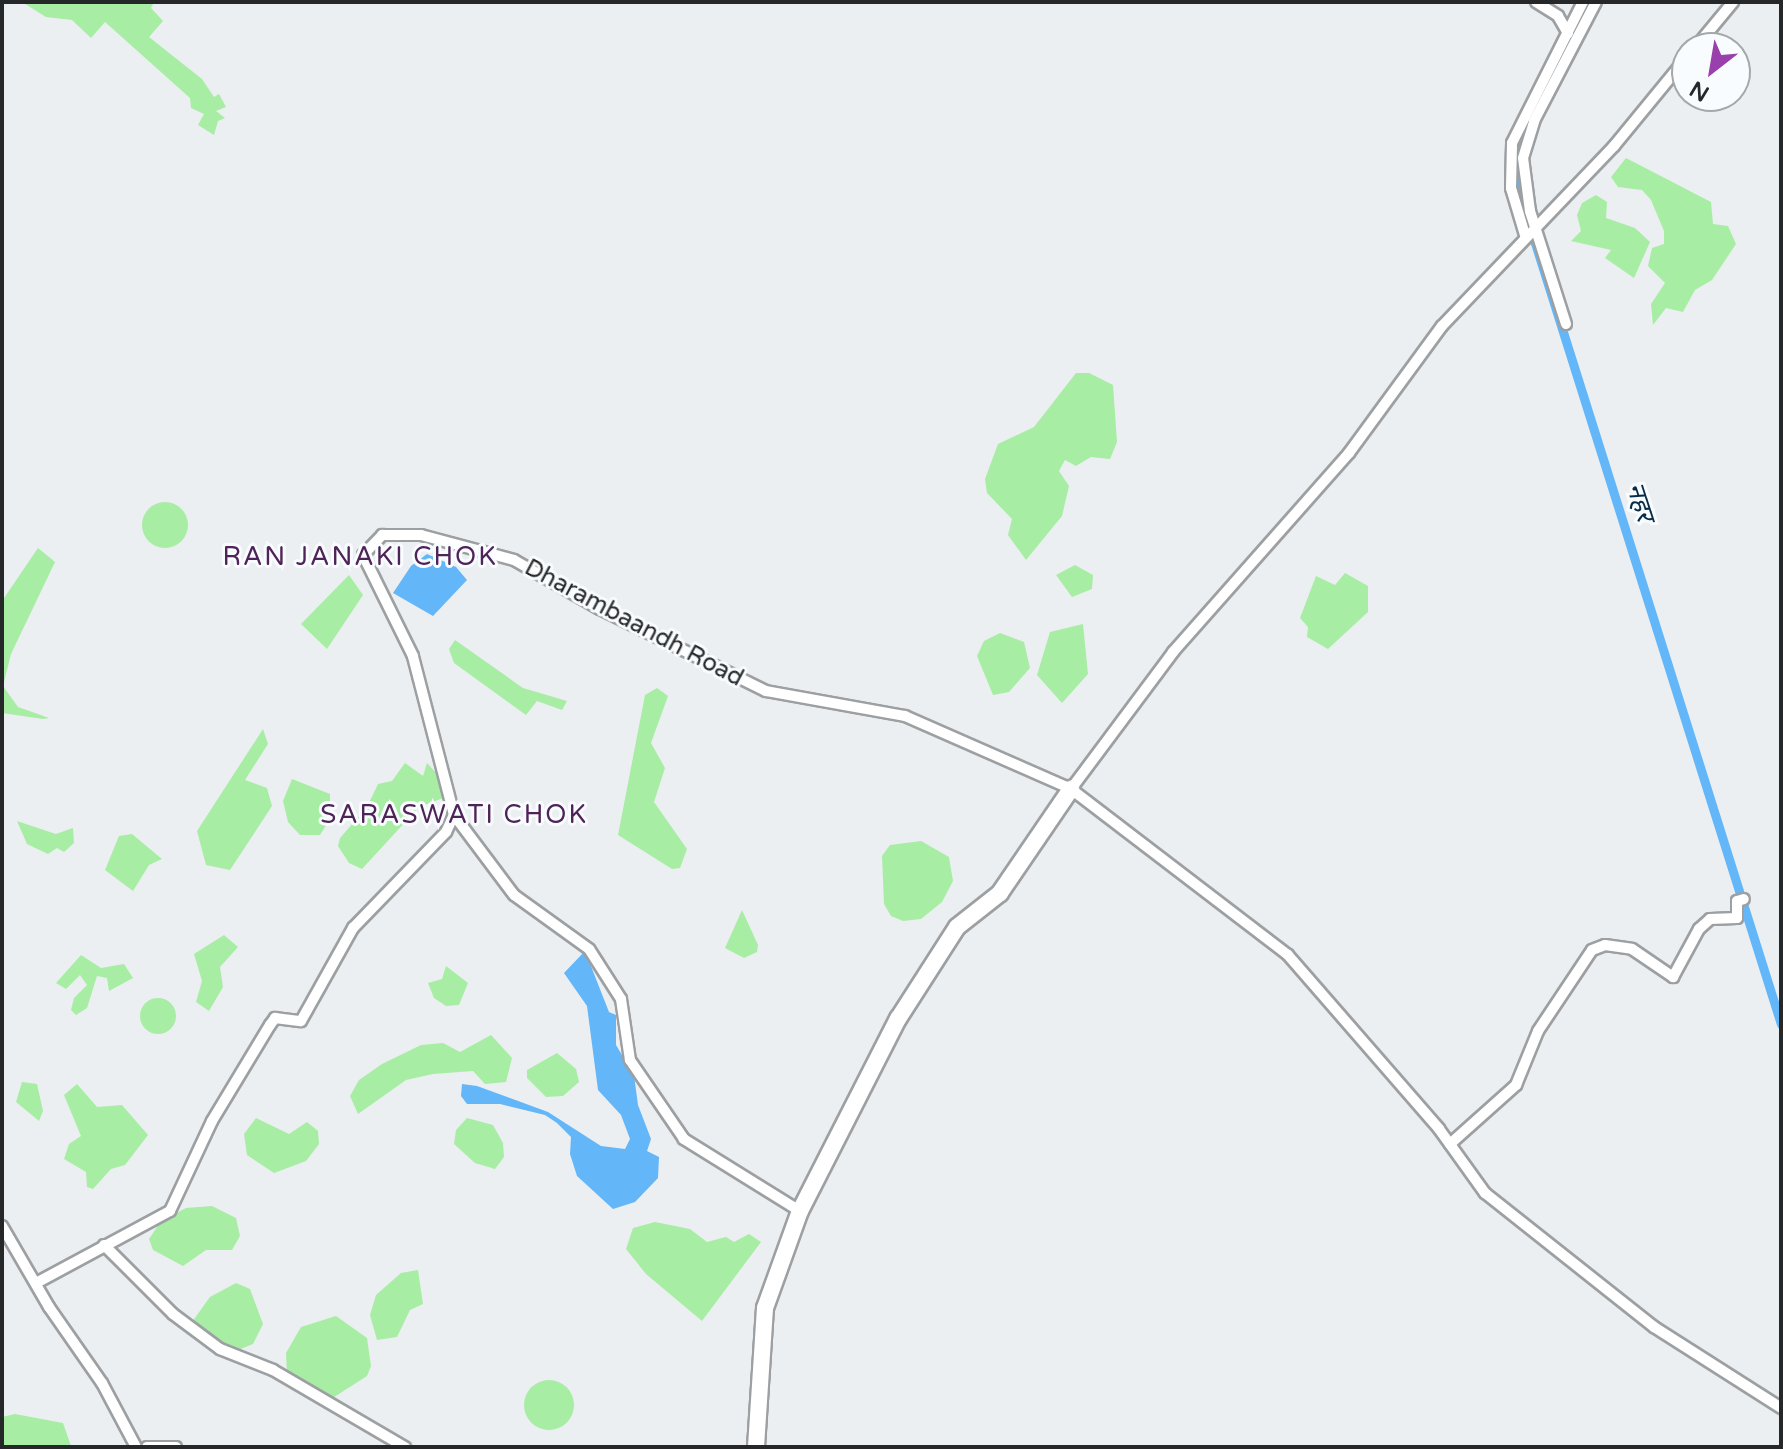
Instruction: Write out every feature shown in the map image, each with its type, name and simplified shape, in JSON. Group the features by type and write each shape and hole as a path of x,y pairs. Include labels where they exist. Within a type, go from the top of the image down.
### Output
{"main road":[{"path":"756,1447 765,1308 800,1211 898,1019 948,940 1000,893 1071,789"}],"street":[{"path":"1536,2 1558,16 1568,33"},
{"path":"1566,324 1511,188 1512,143 1583,2"},
{"path":"1529,232 1523,179 1525,145 1596,2"},
{"path":"1708,32 1733,2"},
{"path":"1671,77 1614,146 1442,326 1349,453 1173,652 1071,789 1288,955 1450,1144 1485,1193 1654,1327 1781,1408"},
{"name":"Dharambaandh Road","path":"800,1211 684,1139 630,1060 621,999 589,949 514,895 454,815 418,672 363,555 385,534 421,535 514,560 600,609 766,691 905,716 1071,789"},
{"path":"38,1282 170,1211 212,1121 275,1018 301,1021 353,928 446,832 454,815"},
{"path":"1450,1144 1516,1085 1538,1031 1592,950 1605,945 1632,949 1673,977 1710,919 1737,918 1740,900"},
{"path":"2,1226 38,1282 49,1307 102,1383 136,1447"},
{"path":"104,1245 173,1314 220,1349 273,1370 405,1447"},
{"path":"147,1447 176,1447"}],"green space":[{"path":"22,2 154,2 151,8 163,21 149,37 202,79 214,97 219,94 226,107 216,111 225,118 218,121 214,135 198,125 204,114 191,108 190,98 105,22 91,38 72,20 46,17"},
{"path":"1626,158 1711,202 1713,224 1728,226 1736,244 1712,280 1695,290 1683,312 1666,308 1653,325 1651,304 1665,283 1648,266 1652,248 1664,244 1664,231 1651,200 1642,190 1618,187 1611,177"},
{"path":"1596,195 1607,202 1606,218 1635,228 1650,242 1634,278 1605,258 1611,250 1571,241 1581,231 1577,215 1582,203"},
{"path":"1076,373 1089,373 1113,385 1117,442 1110,459 1091,457 1076,466 1065,460 1059,471 1069,486 1062,516 1026,560 1008,535 1012,519 987,493 985,479 998,444 1034,427"},
{"path":"165,502 182,508 188,525 182,542 165,548 148,542 142,525 148,508"},
{"path":"38,548 55,562 11,654 3,686 18,707 49,718 43,719 2,713 2,601"},
{"path":"1075,565 1093,575 1092,589 1072,597 1056,575"},
{"path":"1345,573 1368,586 1368,612 1328,649 1307,637 1308,627 1300,618 1316,576 1335,585"},
{"path":"349,575 363,595 327,649 301,624"},
{"path":"1083,624 1088,674 1062,703 1037,675 1050,632"},
{"path":"1000,633 1024,642 1030,668 1009,692 993,695 977,656 984,641"},
{"path":"455,640 523,688 567,701 562,710 537,701 526,715 454,663 449,649"},
{"path":"657,688 668,696 651,743 665,768 654,802 687,849 680,868 672,869 618,835 645,695"},
{"path":"263,729 268,744 245,780 267,788 272,806 230,870 206,865 197,831"},
{"path":"405,763 423,776 427,763 440,777 446,797 419,807 362,869 349,863 338,846 340,838 367,807 378,784 392,781"},
{"path":"292,779 330,794 330,819 320,835 300,835 288,822 283,801"},
{"path":"17,821 56,834 73,828 74,843 64,852 57,848 48,854 27,844"},
{"path":"132,834 162,859 149,865 133,891 105,870 119,836"},
{"path":"921,841 949,857 953,881 942,902 921,919 903,921 891,916 884,904 882,856 890,845"},
{"path":"742,910 758,945 757,952 744,958 725,948"},
{"path":"224,935 238,947 220,967 223,987 209,1011 196,1002 202,981 194,954"},
{"path":"81,955 101,968 124,964 133,978 109,991 107,978 97,976 87,1008 76,1015 71,1010 74,998 87,985 80,975 66,989 56,983"},
{"path":"446,966 468,983 459,1005 446,1006 434,998 428,983 442,979"},
{"path":"158,998 171,1003 176,1016 171,1029 158,1034 145,1029 140,1016 145,1003"},
{"path":"491,1035 512,1058 506,1082 485,1084 473,1071 433,1074 406,1080 358,1114 350,1096 359,1080 382,1064 421,1045 443,1043 460,1052"},
{"path":"557,1053 576,1069 579,1082 563,1096 546,1097 527,1078 527,1070"},
{"path":"22,1082 37,1084 43,1111 39,1121 16,1102"},
{"path":"77,1084 97,1107 122,1105 148,1135 125,1165 111,1169 93,1189 87,1187 86,1172 64,1159 69,1144 81,1136 64,1095"},
{"path":"256,1118 289,1134 307,1122 318,1131 319,1144 306,1161 274,1173 247,1155 244,1134"},
{"path":"467,1118 493,1125 503,1143 504,1157 495,1169 475,1163 454,1144 456,1130"},
{"path":"212,1206 236,1218 240,1236 232,1250 206,1250 183,1266 153,1250 149,1239 161,1221 186,1208"},
{"path":"655,1222 690,1229 707,1242 726,1237 734,1242 749,1234 761,1242 702,1321 646,1274 626,1249 633,1228"},
{"path":"418,1270 423,1304 410,1310 397,1337 377,1340 370,1315 376,1295 401,1273"},
{"path":"236,1283 250,1289 263,1324 253,1344 238,1350 225,1348 192,1322 210,1297"},
{"path":"336,1316 367,1338 371,1366 367,1376 331,1399 287,1374 286,1353 301,1327"},
{"path":"549,1380 567,1387 574,1405 567,1423 549,1430 531,1423 524,1405 531,1387"},
{"path":"15,1414 63,1423 71,1446 2,1447 2,1417"}],"water":[{"path":"427,554 456,567 467,580 433,616 393,593 411,566"},
{"path":"585,951 609,1012 616,1015 616,1045 634,1075 638,1105 651,1139 647,1151 659,1157 658,1178 635,1202 613,1209 577,1176 570,1154 571,1137 557,1123 545,1115 500,1104 467,1104 461,1096 462,1084 477,1086 548,1112 601,1146 625,1149 630,1139 621,1115 598,1090 587,1006 564,973"}],"waterway":[{"name":"नहर","path":"1521,148 1516,166 1535,243 1781,1024"}],"district":[{"name":"RAN JANAKI CHOK","path":"360,557"},
{"name":"SARASWATI CHOK","path":"454,815"}]}
